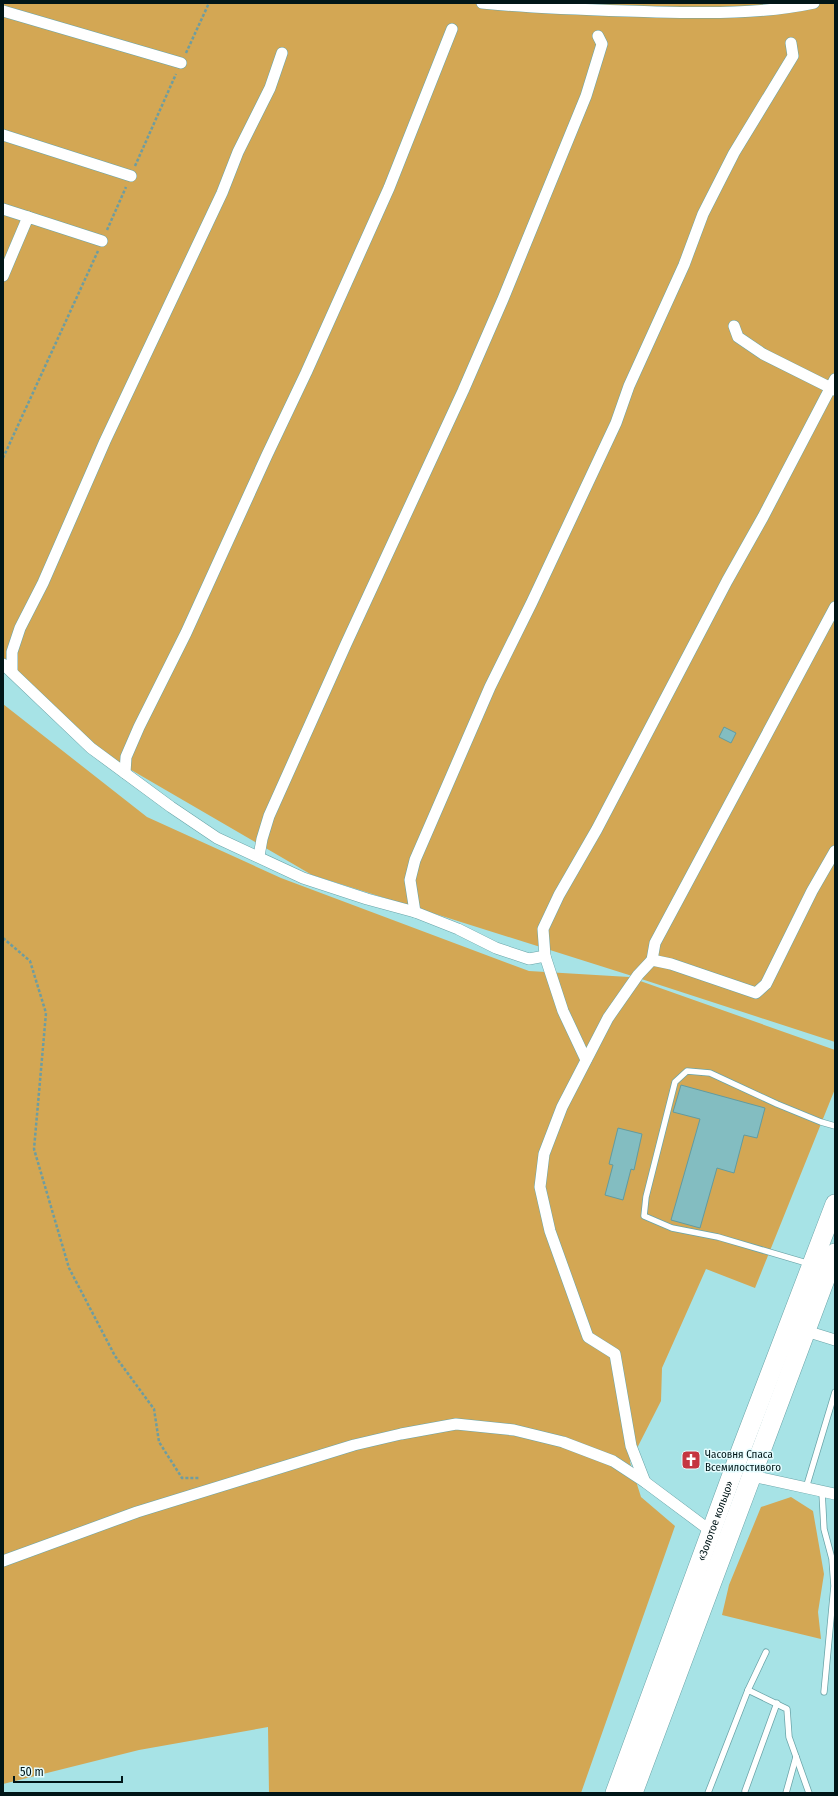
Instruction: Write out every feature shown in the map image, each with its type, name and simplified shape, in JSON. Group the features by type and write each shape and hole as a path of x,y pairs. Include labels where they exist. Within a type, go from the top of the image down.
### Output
{"highway":[{"name":"«Золотое кольцо»","path":"615,1793 835,1204"},
{"name":"«Золотое кольцо»","path":"633,1793 835,1253"}],"street":[{"path":"482,3 593,10 694,12 761,11 814,3"},
{"path":"3,11 181,63"},
{"path":"125,773 126,757 139,727 186,633 306,373 389,188 452,29"},
{"path":"260,856 262,839 269,816 346,644 463,391 509,285 586,96 602,44 598,36"},
{"path":"415,912 410,880 415,860 449,780 490,687 616,423 629,386 684,265 703,214 734,152 793,56 791,43"},
{"path":"12,672 12,652 20,628 44,583 105,441 222,193 238,152 270,88 282,53"},
{"path":"3,135 131,176"},
{"path":"3,209 102,241"},
{"path":"3,276 28,217"},
{"path":"586,1060 564,1011 545,956 543,929 559,895 597,829 727,581 834,386 763,354 738,337 734,326"},
{"path":"645,1482 632,1446 615,1354 588,1336 550,1231 540,1187 544,1154 562,1107 608,1018 638,974 652,960 656,943 835,607"},
{"path":"3,664 91,748 171,807 217,838 260,856 303,878 367,899 415,912 458,929 496,948 529,959 545,956"},
{"path":"652,960 671,964 756,993 766,984 812,891 835,851"},
{"path":"806,1331 835,1340"},
{"path":"3,1561 137,1512 354,1445 401,1434 456,1424 514,1430 563,1442 613,1461 645,1482 712,1532"},
{"path":"752,1476 835,1494"}],"lane":[{"path":"812,1264 718,1237 672,1228 644,1216 646,1197 675,1082 687,1071 710,1073 777,1104 821,1122 835,1126"},
{"path":"806,1488 835,1392"},
{"path":"822,1492 824,1529 832,1559 834,1586 824,1692"},
{"path":"708,1793 748,1690 766,1652"},
{"path":"748,1690 787,1709 789,1737 809,1793"},
{"path":"746,1792 777,1703"},
{"path":"786,1793 796,1757"}],"path":[{"path":"3,938 30,961 46,1013 34,1149 69,1268 115,1356 154,1409 159,1442 182,1478 203,1478"}],"shaded area":[{"path":"3,3 835,3 835,1042 312,875 102,753 3,658"},
{"path":"3,704 147,817 281,878 529,971 629,977 835,1050 835,1089 755,1288 706,1269 662,1368 661,1401 630,1462 641,1497 675,1526 581,1793 269,1793 268,1727 139,1750 3,1784"},
{"path":"791,1497 813,1511 824,1574 818,1612 821,1639 722,1615 729,1585 761,1507"}],"building":[{"path":"724,727 736,733 731,743 719,737"},
{"path":"681,1085 765,1108 757,1138 744,1135 734,1173 717,1168 700,1228 671,1220 700,1119 673,1112"},
{"path":"618,1128 642,1134 634,1170 631,1169 623,1200 605,1195 613,1165 609,1164"}],"place":[{"name":"Часовня Спаса Всемилостивого","path":"691,1460"}]}
